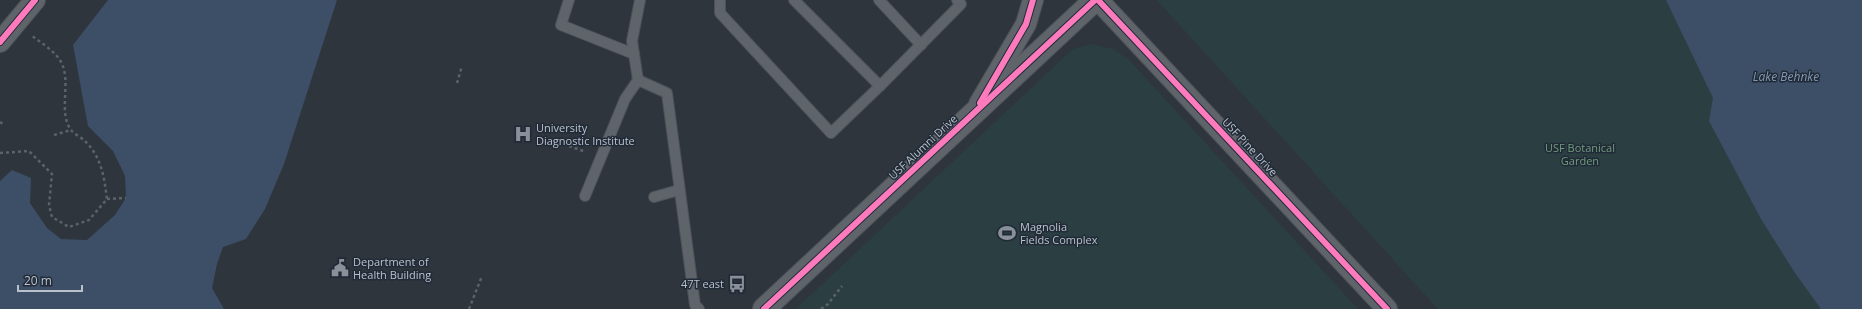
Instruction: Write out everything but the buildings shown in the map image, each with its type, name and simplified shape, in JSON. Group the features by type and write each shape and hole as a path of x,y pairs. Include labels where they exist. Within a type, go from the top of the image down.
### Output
{"street":[{"path":"0,42 35,0"},
{"path":"975,112 1026,24 1033,0"},
{"name":"USF Alumni Drive","path":"764,309 1096,0"},
{"name":"USF Pine Drive","path":"1096,0 1387,309"}],"lane":[{"path":"569,0 561,25 634,54"},
{"path":"585,196 625,99 638,80 632,41 640,0"},
{"path":"720,0 720,13 831,132 880,86 961,4 957,0"},
{"path":"794,0 880,86"},
{"path":"879,0 921,44"},
{"path":"638,80 666,93 695,305 700,309"},
{"path":"654,197 679,190"}],"path":[{"path":"16,22 54,53 62,63 67,86 65,99 66,116 71,130 86,141 100,161 107,200"},
{"path":"457,83 462,66"},
{"path":"54,135 71,130"},
{"path":"570,146 588,153"},
{"path":"0,153 29,151 52,174 49,205 52,217 69,227 89,220 107,200 126,198"},
{"path":"469,309 482,276"},
{"path":"821,309 828,304 842,286"}],"green space":[{"name":"USF Botanical Garden","path":"1157,0 1862,0 1862,309 1438,309"},
{"path":"1092,44 1113,49 1129,60 1358,309 796,309 1073,49"}],"water":[{"path":"108,0 337,0 284,164 265,209 246,239 223,247 217,264 212,288 224,309 0,309 0,181 12,170 31,178 30,203 47,228 61,239 87,240 115,215 126,198 125,176 113,151 88,126 73,45"},
{"name":"Lake Behnke","path":"1666,0 1862,0 1862,309 1821,309 1795,273 1761,219 1709,121 1713,98"}],"cycle path":[{"path":"0,42 35,0"},
{"path":"980,103 1026,24 1033,0"},
{"path":"764,309 1095,0"},
{"path":"1098,0 1387,309"}],"place":[{"name":"University Diagnostic Institute","path":"523,134"},
{"name":"Magnolia Fields Complex","path":"1007,233"},
{"name":"Department of Health Building","path":"340,268"},
{"name":"47T east","path":"737,284"}]}
